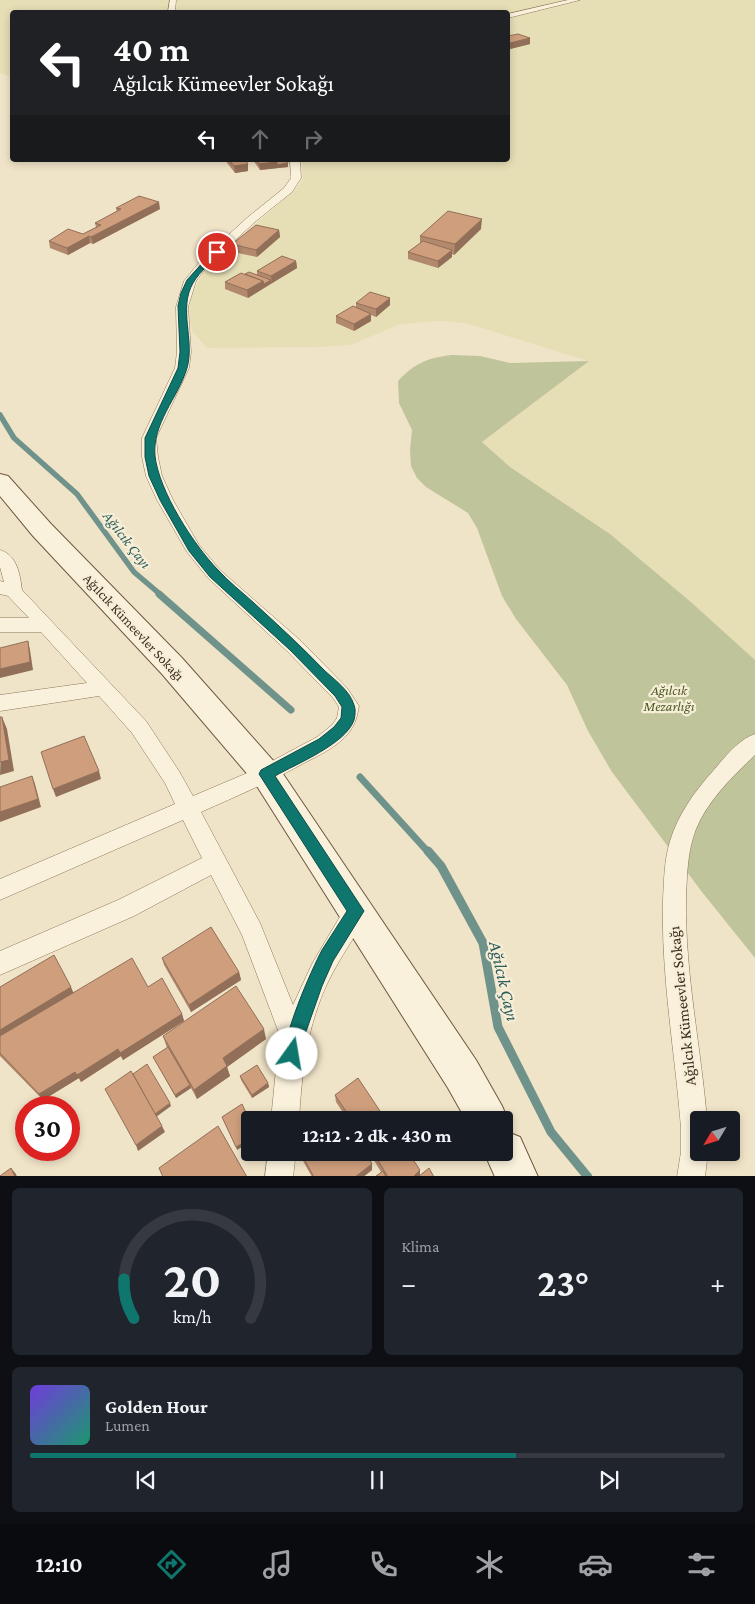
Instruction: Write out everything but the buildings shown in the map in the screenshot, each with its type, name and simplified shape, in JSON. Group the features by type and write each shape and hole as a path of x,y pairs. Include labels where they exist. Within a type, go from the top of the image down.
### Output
{"main road":[{"name":"Ağılcık Kümeevler Sokağı","path":"0,481 36,523 172,666 266,774 462,1074 483,1111"},
{"path":"510,1161 517,1176"}],"street":[{"path":"510,16 577,0"},
{"path":"0,890 266,774 324,743 339,731 347,720 349,706 333,686 294,646 214,574 193,548 165,500 154,476 150,457 150,438 182,368 184,352 182,306 190,281 205,262 252,219 288,190 296,178 294,162"},
{"path":"0,556 10,568 7,590 45,625 139,727 172,777 252,931 294,1040"},
{"path":"0,625 45,625"},
{"path":"0,703 102,688"},
{"name":"Ağılcık Kümeevler Sokağı","path":"692,1176 695,1161 694,1127 675,962 676,867 681,841 698,808 734,761 755,742"},
{"path":"0,963 126,908 216,862"},
{"path":"286,1111 294,1040 314,983 328,956 356,911"},
{"path":"279,1176 281,1161"}],"shaded area":[{"path":"0,0 169,0 168,10 10,10 10,76 0,73"},
{"path":"177,0 755,0 755,660 692,603 610,534 510,467 482,442 588,361 466,323 439,321 401,324 350,345 323,347 207,348 192,331 189,318 190,306 193,292 203,273 218,257 298,187 303,179 302,162 510,162 510,10 176,10"}],"green space":[{"name":"Ağılcık Mezarlığı","path":"452,355 480,356 510,363 589,361 482,442 510,467 610,534 692,603 755,660 755,958 702,892 612,772 588,731 567,685 516,619 502,596 477,528 468,513 426,487 417,478 411,466 412,430 399,403 398,381 422,362"}],"waterway":[{"name":"Ağılcık Çayı","path":"0,415 14,438 77,494 134,572 161,595"},
{"name":"Ağılcık Çayı","path":"159,594 291,710"},
{"name":"Ağılcık Çayı","path":"360,777 429,853"},
{"name":"Ağılcık Çayı","path":"428,851 441,866 483,943 498,1027 551,1132 587,1176"}],"route":[{"path":"217,252 205,262 190,281 185,293 182,306 184,352 182,368 177,384 155,424 150,438 150,457 154,476 178,524 193,548 214,574 294,646 340,693 349,706 347,720 339,731 324,743 266,774 356,911 328,956 314,983 294,1040 292,1054"}]}
